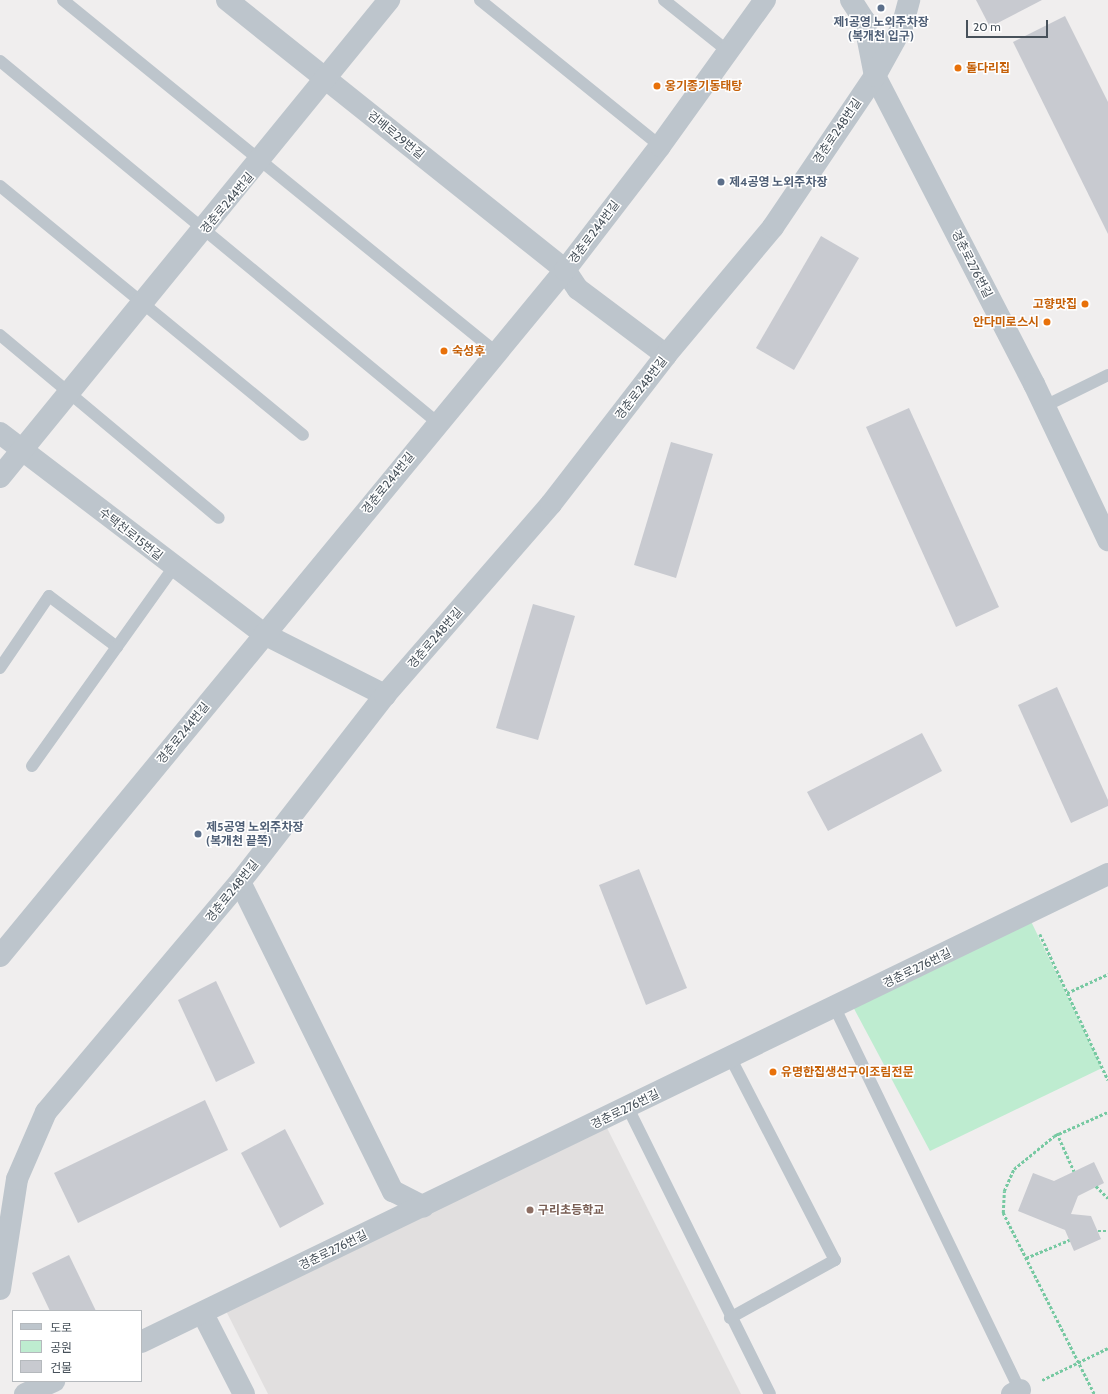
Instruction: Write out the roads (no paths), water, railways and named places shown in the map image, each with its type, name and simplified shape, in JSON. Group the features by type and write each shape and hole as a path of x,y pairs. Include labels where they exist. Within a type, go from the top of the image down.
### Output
{"street":[{"name":"검배로29번길","path":"226,0 326,78 565,270 578,289 666,355"},
{"name":"경춘로244번길","path":"0,477 260,162 389,0"},
{"name":"경춘로244번길","path":"0,956 565,270 660,146 765,0"},
{"name":"경춘로276번길","path":"851,0 864,20 875,76 1045,406 1108,540"},
{"name":"경춘로248번길","path":"0,1289 17,1179 46,1112 240,882 385,695 551,504 666,355 773,227 875,76 902,27 909,0"},
{"name":"수택천로15번길","path":"0,433 174,567 264,634 385,695"},
{"name":"경춘로276번길","path":"142,1342 203,1314 628,1108 729,1055 835,1008 1030,914 1108,874"},
{"path":"240,882 393,1190 424,1206"},
{"path":"203,1314 244,1394"},
{"path":"25,1394 52,1382"}],"lane":[{"path":"63,0 260,162 497,353"},
{"path":"480,0 660,146"},
{"path":"664,0 729,52"},
{"path":"0,61 438,423"},
{"path":"0,186 303,435"},
{"path":"0,335 219,518"},
{"path":"1045,406 1108,375"},
{"path":"32,766 174,567"},
{"path":"0,668 49,596 116,647"},
{"path":"835,1008 1018,1393"},
{"path":"729,1055 836,1260 730,1318"},
{"path":"628,1108 730,1318 770,1394"}],"place":[{"name":"제1공영 노외주차장 (복개천 입구)","path":"881,8"},
{"name":"돌다리집","path":"958,68"},
{"name":"옹기종기동태탕","path":"657,86"},
{"name":"제4공영 노외주차장","path":"721,182"},
{"name":"고향맛집","path":"1085,304"},
{"name":"안다미로스시","path":"1047,322"},
{"name":"숙성후","path":"444,351"},
{"name":"제5공영 노외주차장 (복개천 끝쪽)","path":"198,834"},
{"name":"유명한집생선구이조림전문","path":"773,1072"},
{"name":"구리초등학교","path":"530,1210"}]}
